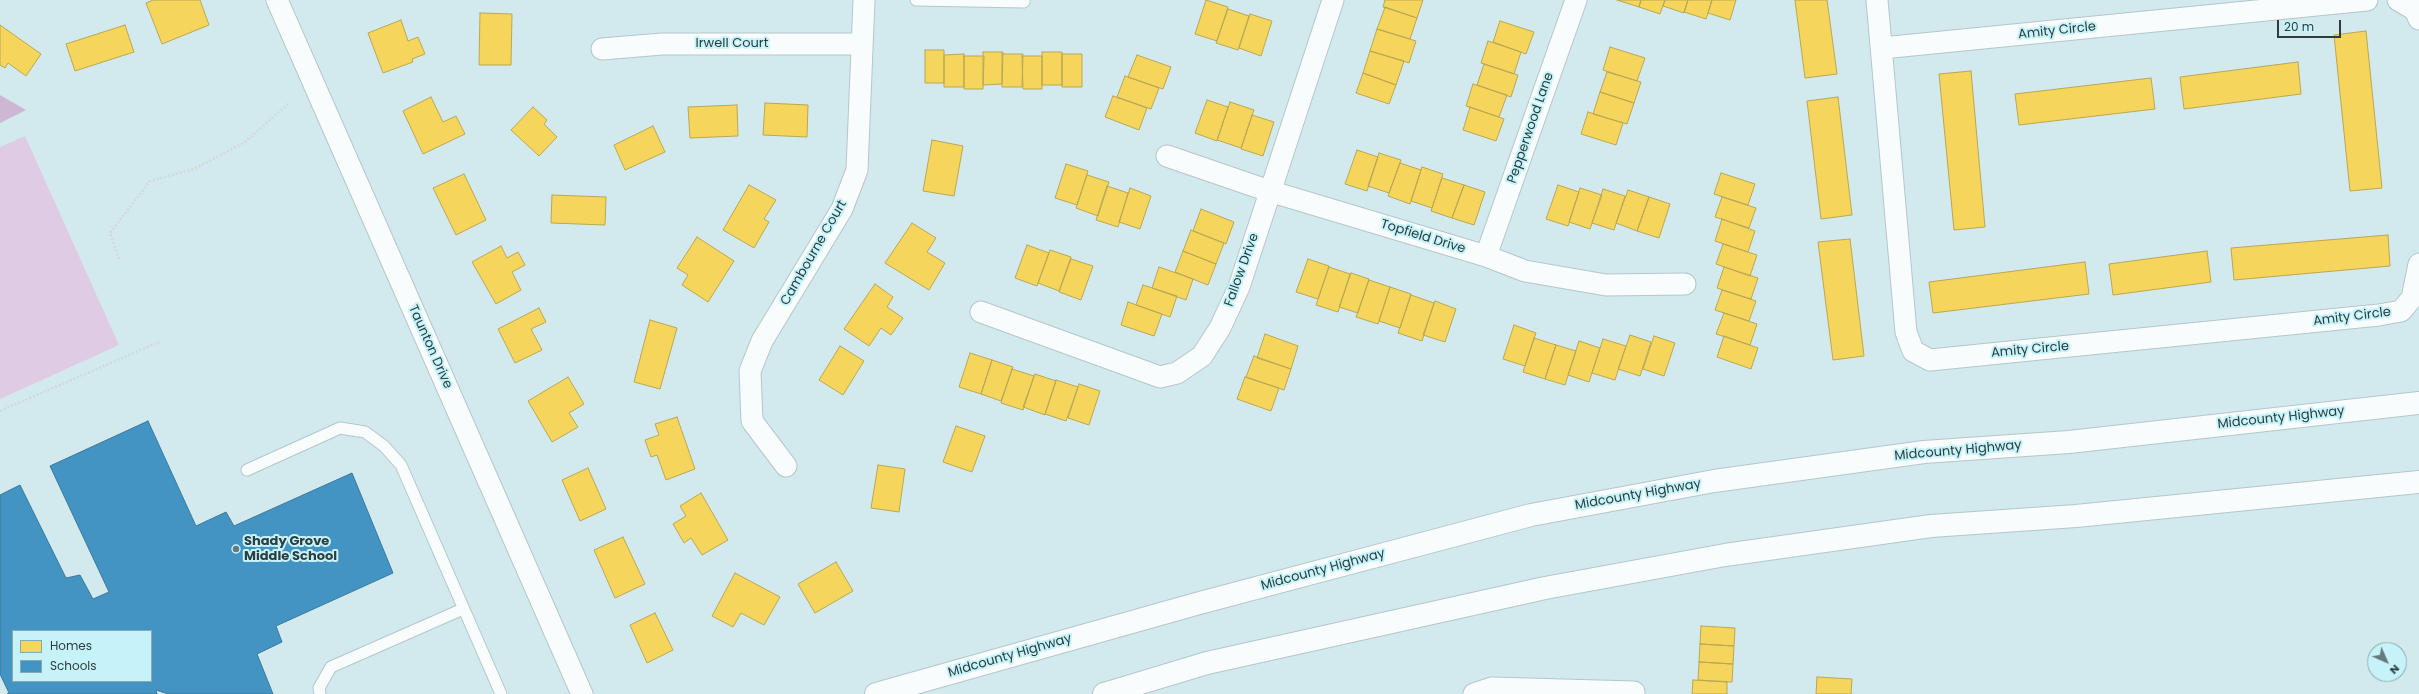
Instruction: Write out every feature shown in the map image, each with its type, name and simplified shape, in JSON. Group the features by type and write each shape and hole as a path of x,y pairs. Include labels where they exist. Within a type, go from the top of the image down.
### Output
{"main road":[{"name":"Midcounty Highway","path":"876,694 1196,604 1531,515 1714,481 1924,452 2069,442 2419,403"},
{"path":"1104,694 1207,663 1545,588 1725,554 1931,526 2083,515 2419,482"}],"street":[{"name":"Taunton Drive","path":"277,0 582,694"},
{"name":"Cambourne Court","path":"786,466 752,421 750,371 762,341 842,209 857,170 864,0"},
{"name":"Fallow Drive","path":"982,312 1160,377 1177,374 1202,356 1220,328 1239,287 1269,191 1333,0"},
{"name":"Pepperwood Lane","path":"1486,256 1576,0"},
{"name":"Amity Circle","path":"1877,0 1906,332 1913,351 1930,360 2379,315 2401,310 2412,298 2419,264"},
{"name":"Amity Circle","path":"1882,48 2208,8 2367,0"},
{"path":"2398,0 2415,10 2419,19"},
{"name":"Irwell Court","path":"602,49 662,44 862,44"},
{"name":"Topfield Drive","path":"1167,156 1269,191 1486,256 1525,271 1606,286 1685,284"},
{"path":"1474,694 1492,688 1634,692"}],"lane":[{"path":"916,0 1024,2 1024,0"},
{"path":"247,470 340,428 365,432 384,446 402,465 501,694"},
{"path":"320,694 319,688 331,668 463,609"}],"path":[{"path":"119,259 110,232 150,182 194,169 245,142 289,103"},
{"path":"0,411 159,342"}],"shaded area":[{"path":"0,95 26,110 0,123"},
{"path":"25,136 119,345 0,399 0,147"}],"building: Homes":[{"path":"153,0 200,0 209,25 162,44 146,3"},
{"path":"1206,0 1228,7 1217,41 1195,34"},
{"path":"1385,0 1423,0 1417,18 1383,7"},
{"path":"1617,0 1641,0 1639,7"},
{"path":"1641,0 1665,0 1660,14 1639,7"},
{"path":"1665,0 1688,0 1684,13 1663,6"},
{"path":"1688,0 1712,0 1706,19 1684,12"},
{"path":"1712,0 1736,0 1730,20 1708,13"},
{"path":"1795,0 1827,0 1837,74 1805,78"},
{"path":"1385,7 1417,18 1410,39 1377,29"},
{"path":"1228,9 1249,16 1238,50 1216,43"},
{"path":"480,13 512,14 511,65 479,65"},
{"path":"1250,14 1272,21 1261,56 1239,48"},
{"path":"401,20 408,41 418,37 425,54 412,59 413,62 383,73 368,33"},
{"path":"1500,21 1534,32 1526,54 1493,42"},
{"path":"0,25 41,54 26,76 8,63 5,68 0,65"},
{"path":"125,25 134,52 75,71 66,44"},
{"path":"1377,29 1416,41 1409,63 1370,51"},
{"path":"2366,31 2382,188 2350,191 2334,35"},
{"path":"1488,41 1521,52 1514,74 1481,63"},
{"path":"1610,47 1645,58 1637,81 1603,70"},
{"path":"925,50 944,50 944,83 925,83"},
{"path":"1370,51 1404,61 1396,85 1363,73"},
{"path":"983,52 1003,52 1002,84 983,85"},
{"path":"1042,52 1062,52 1062,85 1042,85"},
{"path":"964,54 964,87 944,87 944,55"},
{"path":"1002,54 1023,54 1022,87 1002,87"},
{"path":"1062,54 1082,54 1082,87 1062,87"},
{"path":"1137,55 1171,67 1163,89 1128,77"},
{"path":"964,56 984,56 983,89 964,89"},
{"path":"1022,56 1042,56 1042,89 1023,89"},
{"path":"2298,62 2301,94 2184,109 2180,77"},
{"path":"1484,64 1518,75 1511,97 1477,85"},
{"path":"1971,71 1985,227 1954,230 1939,74"},
{"path":"1607,72 1641,82 1634,103 1600,92"},
{"path":"1363,73 1396,85 1389,104 1356,93"},
{"path":"1125,76 1159,88 1151,109 1117,97"},
{"path":"2151,78 2155,109 2019,125 2015,94"},
{"path":"1473,84 1507,95 1499,117 1466,106"},
{"path":"1600,92 1634,103 1627,124 1593,114"},
{"path":"1113,96 1147,108 1139,130 1105,117"},
{"path":"431,97 443,122 456,116 465,134 423,154 403,111"},
{"path":"1838,97 1852,215 1821,219 1807,101"},
{"path":"1207,100 1228,107 1217,141 1195,133"},
{"path":"1230,102 1254,110 1241,148 1217,140"},
{"path":"765,103 808,105 807,137 763,135"},
{"path":"737,105 738,136 690,138 688,107"},
{"path":"533,107 547,120 544,124 557,137 539,156 511,130"},
{"path":"1470,107 1504,119 1496,141 1463,130"},
{"path":"1588,112 1623,123 1616,145 1581,134"},
{"path":"1252,115 1274,122 1263,156 1241,149"},
{"path":"653,126 665,152 625,170 614,145"},
{"path":"932,140 963,146 954,196 923,191"},
{"path":"1357,150 1378,157 1367,191 1345,184"},
{"path":"1379,153 1401,160 1389,193 1368,186"},
{"path":"1400,163 1421,170 1410,204 1388,196"},
{"path":"1066,164 1088,171 1077,205 1055,198"},
{"path":"1422,167 1443,174 1432,208 1411,201"},
{"path":"1721,173 1755,184 1748,205 1714,194"},
{"path":"464,174 486,220 456,235 433,188"},
{"path":"1087,175 1109,182 1098,216 1076,208"},
{"path":"1442,178 1464,185 1452,218 1431,211"},
{"path":"749,185 776,200 764,219 769,222 754,248 723,230"},
{"path":"1464,185 1485,192 1474,225 1452,218"},
{"path":"1558,185 1579,192 1568,226 1546,219"},
{"path":"1107,186 1128,193 1118,227 1096,220"},
{"path":"1130,188 1151,196 1140,229 1119,222"},
{"path":"1580,188 1602,195 1590,229 1569,222"},
{"path":"1603,189 1625,196 1614,230 1592,223"},
{"path":"1628,190 1649,197 1637,231 1616,223"},
{"path":"552,195 606,197 605,225 551,223"},
{"path":"1649,197 1670,204 1659,238 1637,231"},
{"path":"1722,197 1756,208 1749,228 1715,217"},
{"path":"1201,209 1234,222 1226,244 1193,231"},
{"path":"1722,219 1755,231 1748,252 1715,241"},
{"path":"912,223 936,238 927,252 945,263 929,290 885,263"},
{"path":"1191,230 1224,243 1216,264 1183,251"},
{"path":"2388,235 2390,266 2234,280 2231,248"},
{"path":"697,237 734,261 708,302 682,285 688,275 677,268"},
{"path":"1850,239 1864,356 1833,360 1818,242"},
{"path":"1723,244 1757,255 1750,276 1716,264"},
{"path":"1027,245 1049,253 1037,286 1015,278"},
{"path":"501,246 507,258 518,252 525,265 512,272 521,290 496,304 472,262"},
{"path":"1050,250 1071,257 1059,291 1038,283"},
{"path":"1183,251 1216,264 1208,285 1175,272"},
{"path":"2207,251 2211,282 2113,295 2109,264"},
{"path":"1071,259 1093,266 1081,300 1059,292"},
{"path":"1308,259 1329,266 1318,299 1296,292"},
{"path":"2085,262 2089,294 1933,313 1929,282"},
{"path":"1159,267 1193,279 1186,300 1152,288"},
{"path":"1329,267 1350,274 1338,312 1316,305"},
{"path":"1724,267 1758,278 1751,299 1717,288"},
{"path":"1351,273 1369,279 1358,313 1339,307"},
{"path":"1369,280 1390,287 1378,324 1356,317"},
{"path":"875,284 893,297 887,307 903,318 891,335 881,328 869,346 844,329"},
{"path":"1143,285 1177,296 1170,317 1136,305"},
{"path":"1390,287 1411,294 1400,328 1379,321"},
{"path":"1722,290 1756,301 1749,321 1715,310"},
{"path":"1411,295 1434,303 1422,341 1398,333"},
{"path":"1435,301 1456,309 1445,342 1423,335"},
{"path":"1128,302 1162,314 1154,336 1121,325"},
{"path":"539,308 546,322 531,329 542,350 515,363 498,329"},
{"path":"1724,313 1757,324 1750,345 1716,334"},
{"path":"650,320 677,328 660,389 634,382"},
{"path":"1514,325 1536,333 1525,366 1503,359"},
{"path":"1265,334 1298,346 1291,369 1257,358"},
{"path":"1630,335 1651,342 1640,376 1618,369"},
{"path":"1654,336 1675,343 1664,376 1643,369"},
{"path":"1724,336 1758,348 1751,369 1717,357"},
{"path":"1534,338 1556,345 1545,379 1523,372"},
{"path":"1603,339 1626,346 1615,380 1592,373"},
{"path":"1579,341 1600,348 1589,382 1568,375"},
{"path":"1556,345 1576,351 1565,385 1545,379"},
{"path":"840,346 864,361 843,395 819,380"},
{"path":"970,353 992,360 981,394 959,387"},
{"path":"1254,356 1291,369 1284,390 1246,377"},
{"path":"992,360 1013,367 1001,401 981,394"},
{"path":"1012,369 1034,376 1023,410 1001,403"},
{"path":"1035,374 1056,381 1045,415 1023,407"},
{"path":"568,377 584,404 569,413 578,427 552,442 528,401"},
{"path":"1245,377 1279,388 1271,411 1237,399"},
{"path":"1056,380 1078,387 1066,421 1045,414"},
{"path":"1079,384 1100,391 1089,425 1068,418"},
{"path":"677,417 695,469 666,480 657,455 651,457 645,440 659,435 655,424"},
{"path":"956,426 985,436 972,472 943,462"},
{"path":"878,465 905,469 899,512 871,508"},
{"path":"588,468 606,509 580,521 562,480"},
{"path":"701,493 728,540 702,555 691,538 684,543 673,524 686,516 680,506"},
{"path":"623,537 645,584 615,598 594,550"},
{"path":"836,562 853,591 815,613 798,584"},
{"path":"735,573 780,597 764,625 741,613 733,627 712,616"},
{"path":"655,613 673,650 647,663 630,625"},
{"path":"1701,626 1735,628 1734,646 1700,644"},
{"path":"1700,644 1734,646 1733,664 1699,662"},
{"path":"1699,662 1733,664 1732,682 1698,680"},
{"path":"1817,677 1852,679 1851,694 1816,694"},
{"path":"1693,680 1727,682 1727,694 1692,694"}],"building: Schools":[{"name":"Shady Grove Middle School","path":"148,421 196,526 226,512 234,526 352,473 393,573 276,626 282,642 257,654 273,694 168,694 156,690 157,694 7,694 9,693 0,674 0,495 20,485 66,578 80,575 93,599 109,592 50,466"}],"place":[{"name":"Shady Grove Middle School","path":"236,549"}]}
